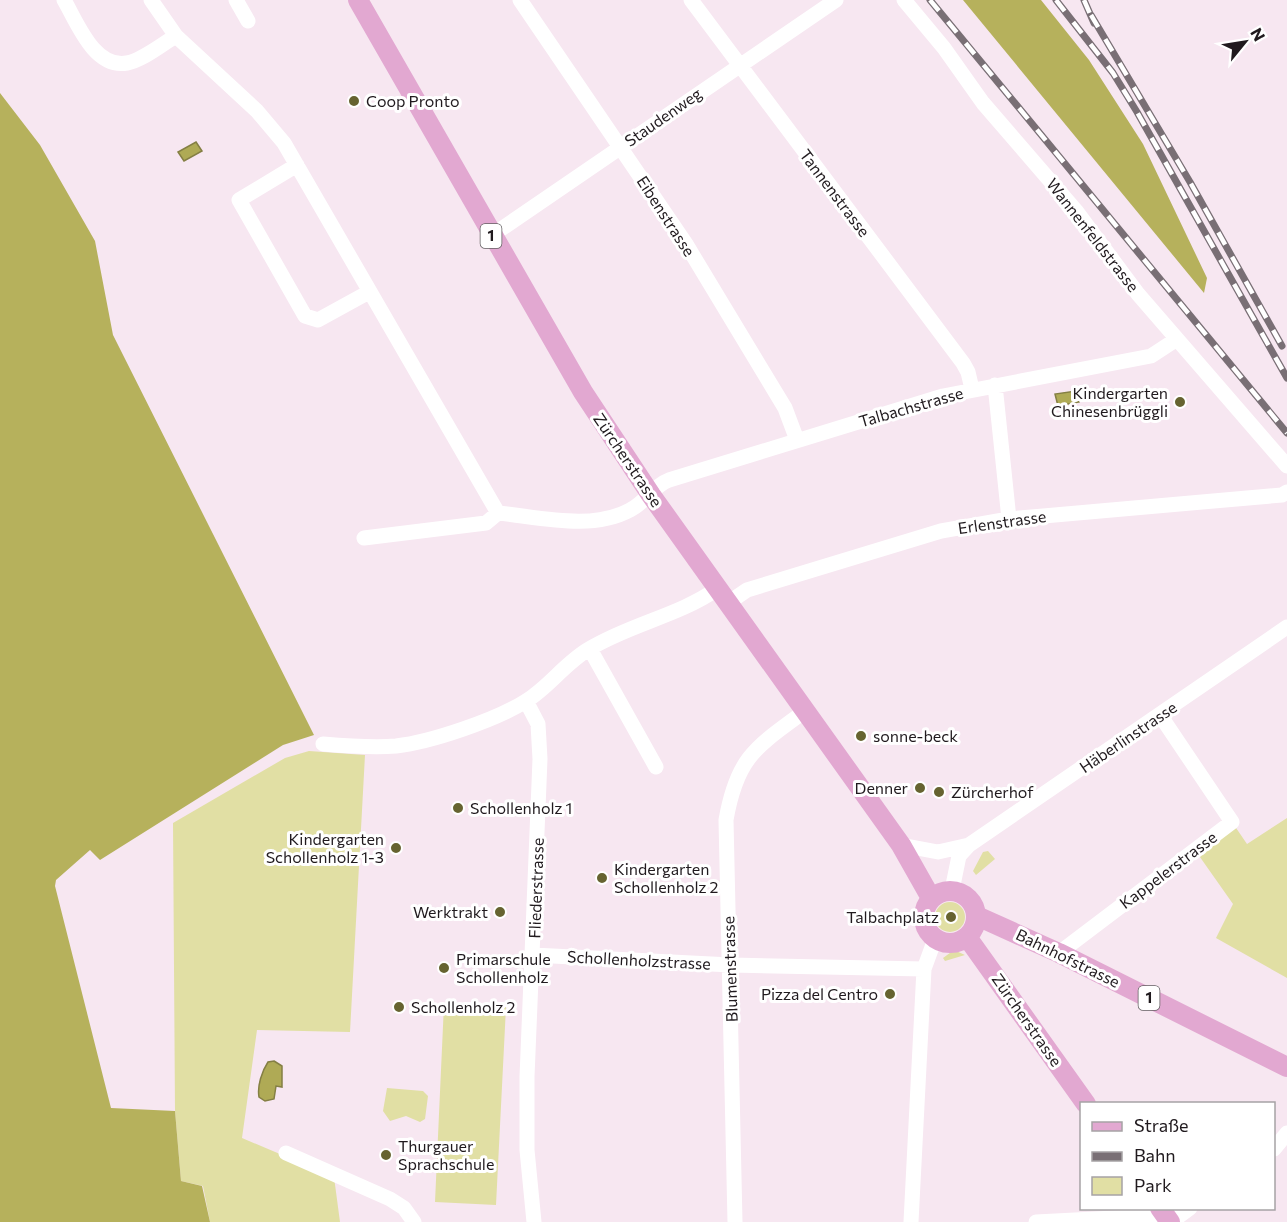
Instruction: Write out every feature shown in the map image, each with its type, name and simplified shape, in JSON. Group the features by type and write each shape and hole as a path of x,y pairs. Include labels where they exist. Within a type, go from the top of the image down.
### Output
{"main road":[{"name":"Zürcherstrasse","path":"358,0 491,236 583,392 651,495 901,845 931,898"},
{"path":"952,890 966,896 972,902 977,916 976,924 968,937 951,943 935,939 925,924 926,906 931,898 952,890"},
{"name":"Bahnhofstrasse","path":"977,916 1059,953 1287,1067"},
{"name":"Zürcherstrasse","path":"968,937 1085,1102"}],"street":[{"path":"64,0 92,46 100,56 110,62 128,63 176,36"},
{"path":"151,0 176,36 257,111 284,143 498,513 486,523 364,538"},
{"path":"236,0 248,21"},
{"name":"Eibenstrasse","path":"520,0 686,244 785,408 797,440"},
{"name":"Tannenstrasse","path":"691,0 963,363 972,389"},
{"name":"Staudenweg","path":"491,236 739,64 836,0"},
{"name":"Wannenfeldstrasse","path":"903,0 944,48 983,103 1077,212 1118,269 1287,466"},
{"path":"297,165 239,200 305,316 318,320 369,292"},
{"name":"Talbachstrasse","path":"498,513 590,521 622,514 651,495 654,488 669,480 972,389 1150,356 1177,339"},
{"path":"995,385 1009,519"},
{"name":"Erlenstrasse","path":"323,744 365,747 398,746 466,727 526,701 565,666 622,632 723,596 930,534 1009,519 1282,495 1287,492"},
{"name":"Häberlinstrasse","path":"901,845 938,852 969,845 1287,627"},
{"path":"590,649 656,767"},
{"name":"Fliederstrasse","path":"526,701 538,724 540,759 527,1077 527,1150 534,1222"},
{"name":"Blumenstrasse","path":"735,1222 726,820 731,790 740,768 754,750 804,711"},
{"name":"Kappelerstrasse","path":"1059,953 1232,822 1160,715"},
{"path":"952,890 960,856 969,845"},
{"path":"911,1222 924,969 935,939"},
{"name":"Schollenholzstrasse","path":"533,955 731,965 924,969"},
{"path":"1279,1151 1287,1133"},
{"path":"286,1154 390,1199 405,1209 414,1222"},
{"path":"1036,1222 1166,1216 1187,1210"}],"green space":[{"path":"309,751 365,755 350,1032 257,1030 242,1138 334,1177 340,1222 210,1222 203,1186 181,1181 175,1111 173,823 285,758"},
{"path":"1287,818 1287,978 1216,938 1233,904 1195,850 1232,822 1247,844"},
{"path":"988,851 995,859 976,875 973,871 983,852"},
{"path":"950,902 956,903 964,911 964,923 956,931 950,932 944,931 936,923 935,917 936,911 944,903"},
{"path":"954,950 965,955 945,961 943,958"},
{"path":"444,1004 506,1007 496,1205 435,1202"},
{"path":"387,1088 423,1091 428,1096 425,1119 420,1122 406,1116 390,1121 383,1111"}],"shaded area":[{"path":"963,0 1041,0 1089,60 1143,144 1207,278 1204,293"},
{"path":"0,93 40,145 95,241 113,335 314,735 283,745 100,860 90,850 56,880 55,886 111,1108 175,1111 181,1181 202,1186 210,1222 0,1222"},
{"path":"196,142 202,151 184,161 178,152"},
{"path":"1076,391 1079,402 1058,406 1055,394"},
{"path":"274,1061 282,1066 282,1087 276,1086 274,1099 265,1101 259,1097 259,1083 268,1062"}],"railway":[{"path":"930,0 1287,433"},
{"path":"1056,0 1113,73 1137,112 1287,378"},
{"path":"1084,0 1094,23"},
{"path":"1091,15 1190,182 1282,346"}],"place":[{"name":"Coop Pronto","path":"354,101"},
{"name":"Kindergarten Chinesenbrüggli","path":"1180,402"},
{"name":"sonne-beck","path":"861,736"},
{"name":"Denner","path":"920,788"},
{"name":"Zürcherhof","path":"939,792"},
{"name":"Schollenholz 1","path":"458,808"},
{"name":"Kindergarten Schollenholz 1-3","path":"396,848"},
{"name":"Kindergarten Schollenholz 2","path":"602,878"},
{"name":"Werktrakt","path":"500,912"},
{"name":"Talbachplatz","path":"951,917"},
{"name":"Primarschule Schollenholz","path":"444,968"},
{"name":"Pizza del Centro","path":"890,994"},
{"name":"Schollenholz 2","path":"399,1007"},
{"name":"Thurgauer Sprachschule","path":"386,1155"}]}
